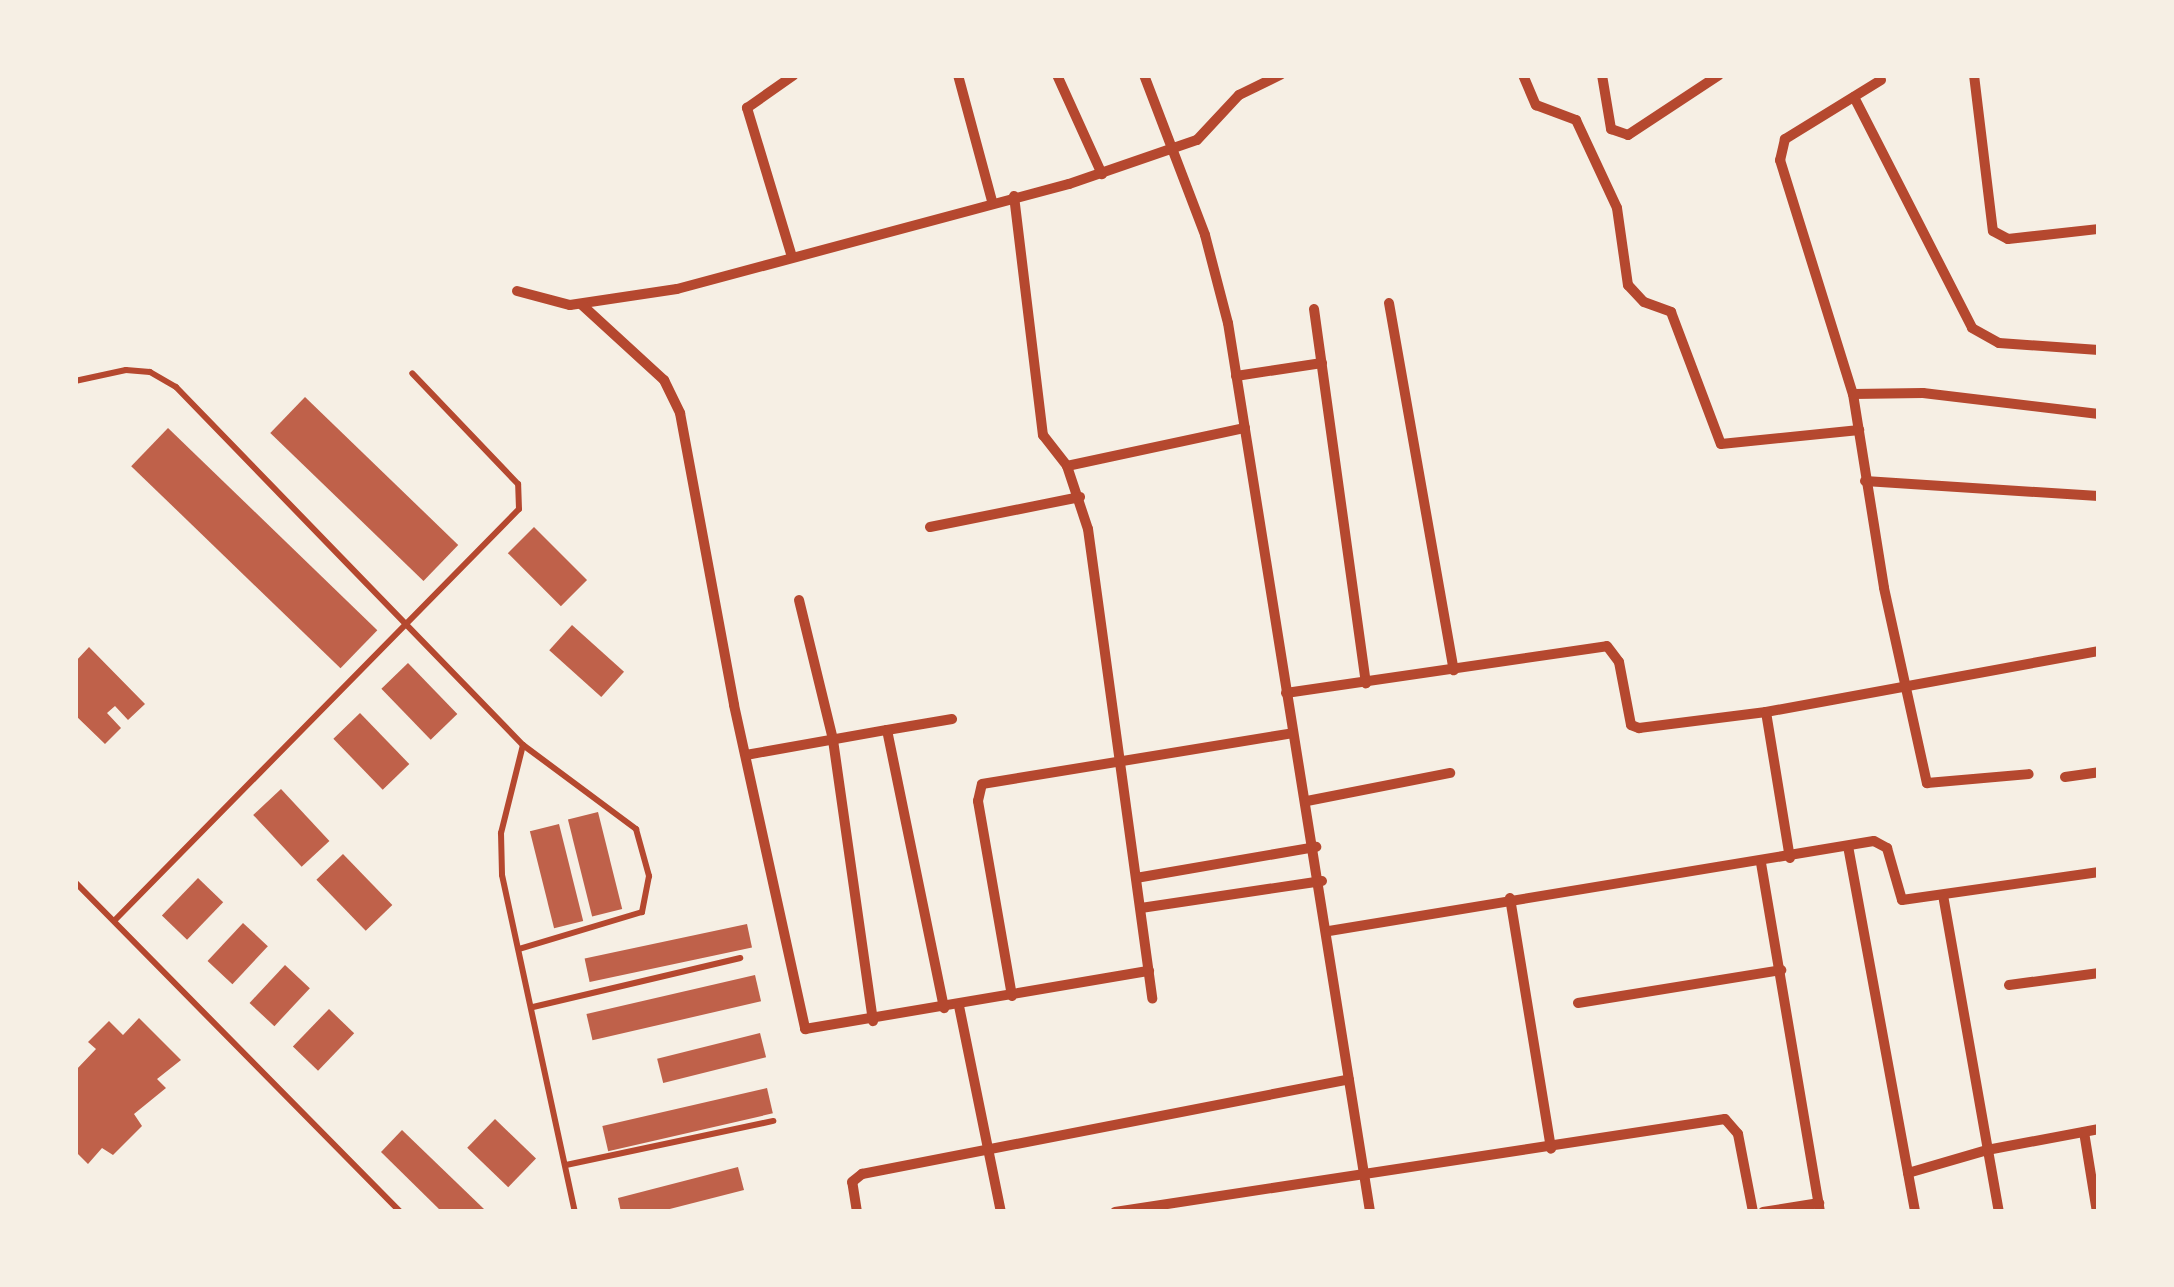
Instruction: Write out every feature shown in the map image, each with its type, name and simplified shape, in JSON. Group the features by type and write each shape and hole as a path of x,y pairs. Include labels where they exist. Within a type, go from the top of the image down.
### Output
{"street":[{"path":"792,258 746,108 794,75"},
{"path":"958,75 992,201"},
{"path":"1058,75 1102,174"},
{"path":"1144,75 1175,150 1222,295 1286,693 1322,880 1370,1212"},
{"path":"516,291 581,304 677,289 1102,174 1175,150 1215,125 1239,95 1280,75"},
{"path":"1523,75 1536,105 1576,120 1617,208 1628,285 1644,302 1671,312 1722,444 1859,430"},
{"path":"1602,75 1610,129 1628,136 1719,75"},
{"path":"1974,75 1993,231 2008,239 2099,229"},
{"path":"1881,80 1778,148 1853,394 1865,481 1926,783 2029,774"},
{"path":"1854,97 1972,328 2000,344 2099,350"},
{"path":"1014,196 1043,435 1068,466 1080,498 1152,999"},
{"path":"1389,303 1454,670"},
{"path":"581,304 664,380 675,397 805,1030 1149,971"},
{"path":"1314,309 1366,682"},
{"path":"1236,376 1322,364"},
{"path":"1853,394 1923,392 2099,414"},
{"path":"1068,466 1244,428"},
{"path":"1865,481 2099,496"},
{"path":"930,527 1080,498"},
{"path":"799,600 833,740 873,1021"},
{"path":"1286,693 1607,646 1618,662 1631,725 1639,728 1766,712 2099,651"},
{"path":"1766,712 1790,858"},
{"path":"746,755 952,719"},
{"path":"887,730 944,1008"},
{"path":"1012,996 978,791 990,781 1293,733"},
{"path":"2065,776 2099,772"},
{"path":"1307,801 1450,774"},
{"path":"1329,931 1510,898 1883,842 1902,900 2099,872"},
{"path":"1848,846 1915,1212"},
{"path":"1136,878 1316,847"},
{"path":"1761,863 1820,1207 1763,1212"},
{"path":"1141,908 1322,880"},
{"path":"1942,895 1999,1212"},
{"path":"1510,898 1551,1149"},
{"path":"1578,1003 1781,970"},
{"path":"2009,985 2099,973"},
{"path":"959,1006 1001,1212"},
{"path":"857,1212 856,1176 1349,1079"},
{"path":"1115,1212 1551,1149 1725,1119 1738,1134 1753,1212"},
{"path":"1908,1173 1988,1150 2099,1130"},
{"path":"2084,1132 2097,1212"}],"lane":[{"path":"75,381 126,370 150,372 176,387 523,745 636,829 650,894 634,919 519,948"},
{"path":"115,920 519,509 522,496 412,373"},
{"path":"523,745 500,852 576,1212"},
{"path":"75,882 400,1212"},
{"path":"533,1008 740,958"},
{"path":"566,1165 772,1121"}],"building":[{"path":"305,397 458,545 423,581 270,433"},
{"path":"168,428 377,630 341,668 131,466"},
{"path":"534,527 587,580 561,606 508,553"},
{"path":"572,625 624,672 601,697 549,650"},
{"path":"89,647 145,704 128,720 115,706 107,713 121,728 105,744 75,715 75,662"},
{"path":"408,663 457,714 431,740 381,689"},
{"path":"360,713 409,764 383,790 333,739"},
{"path":"281,789 329,841 302,867 253,815"},
{"path":"598,812 622,909 592,917 568,819"},
{"path":"559,824 583,921 554,928 530,831"},
{"path":"343,854 392,905 366,931 316,880"},
{"path":"198,878 223,902 187,940 162,915"},
{"path":"243,923 268,946 232,984 208,961"},
{"path":"747,924 752,947 590,982 585,959"},
{"path":"285,965 310,988 274,1026 250,1003"},
{"path":"755,975 761,1001 593,1040 586,1014"},
{"path":"329,1009 354,1033 318,1071 293,1046"},
{"path":"139,1018 181,1060 157,1079 166,1088 134,1114 142,1126 113,1155 102,1148 88,1164 75,1151 75,1071 96,1049 88,1042 109,1021 123,1035"},
{"path":"760,1033 766,1057 663,1083 657,1059"},
{"path":"767,1088 773,1113 608,1151 602,1126"},
{"path":"495,1119 536,1159 508,1187 467,1148"},
{"path":"402,1130 484,1209 481,1212 442,1212 381,1152"},
{"path":"738,1167 744,1190 658,1212 621,1212 618,1198"}]}
